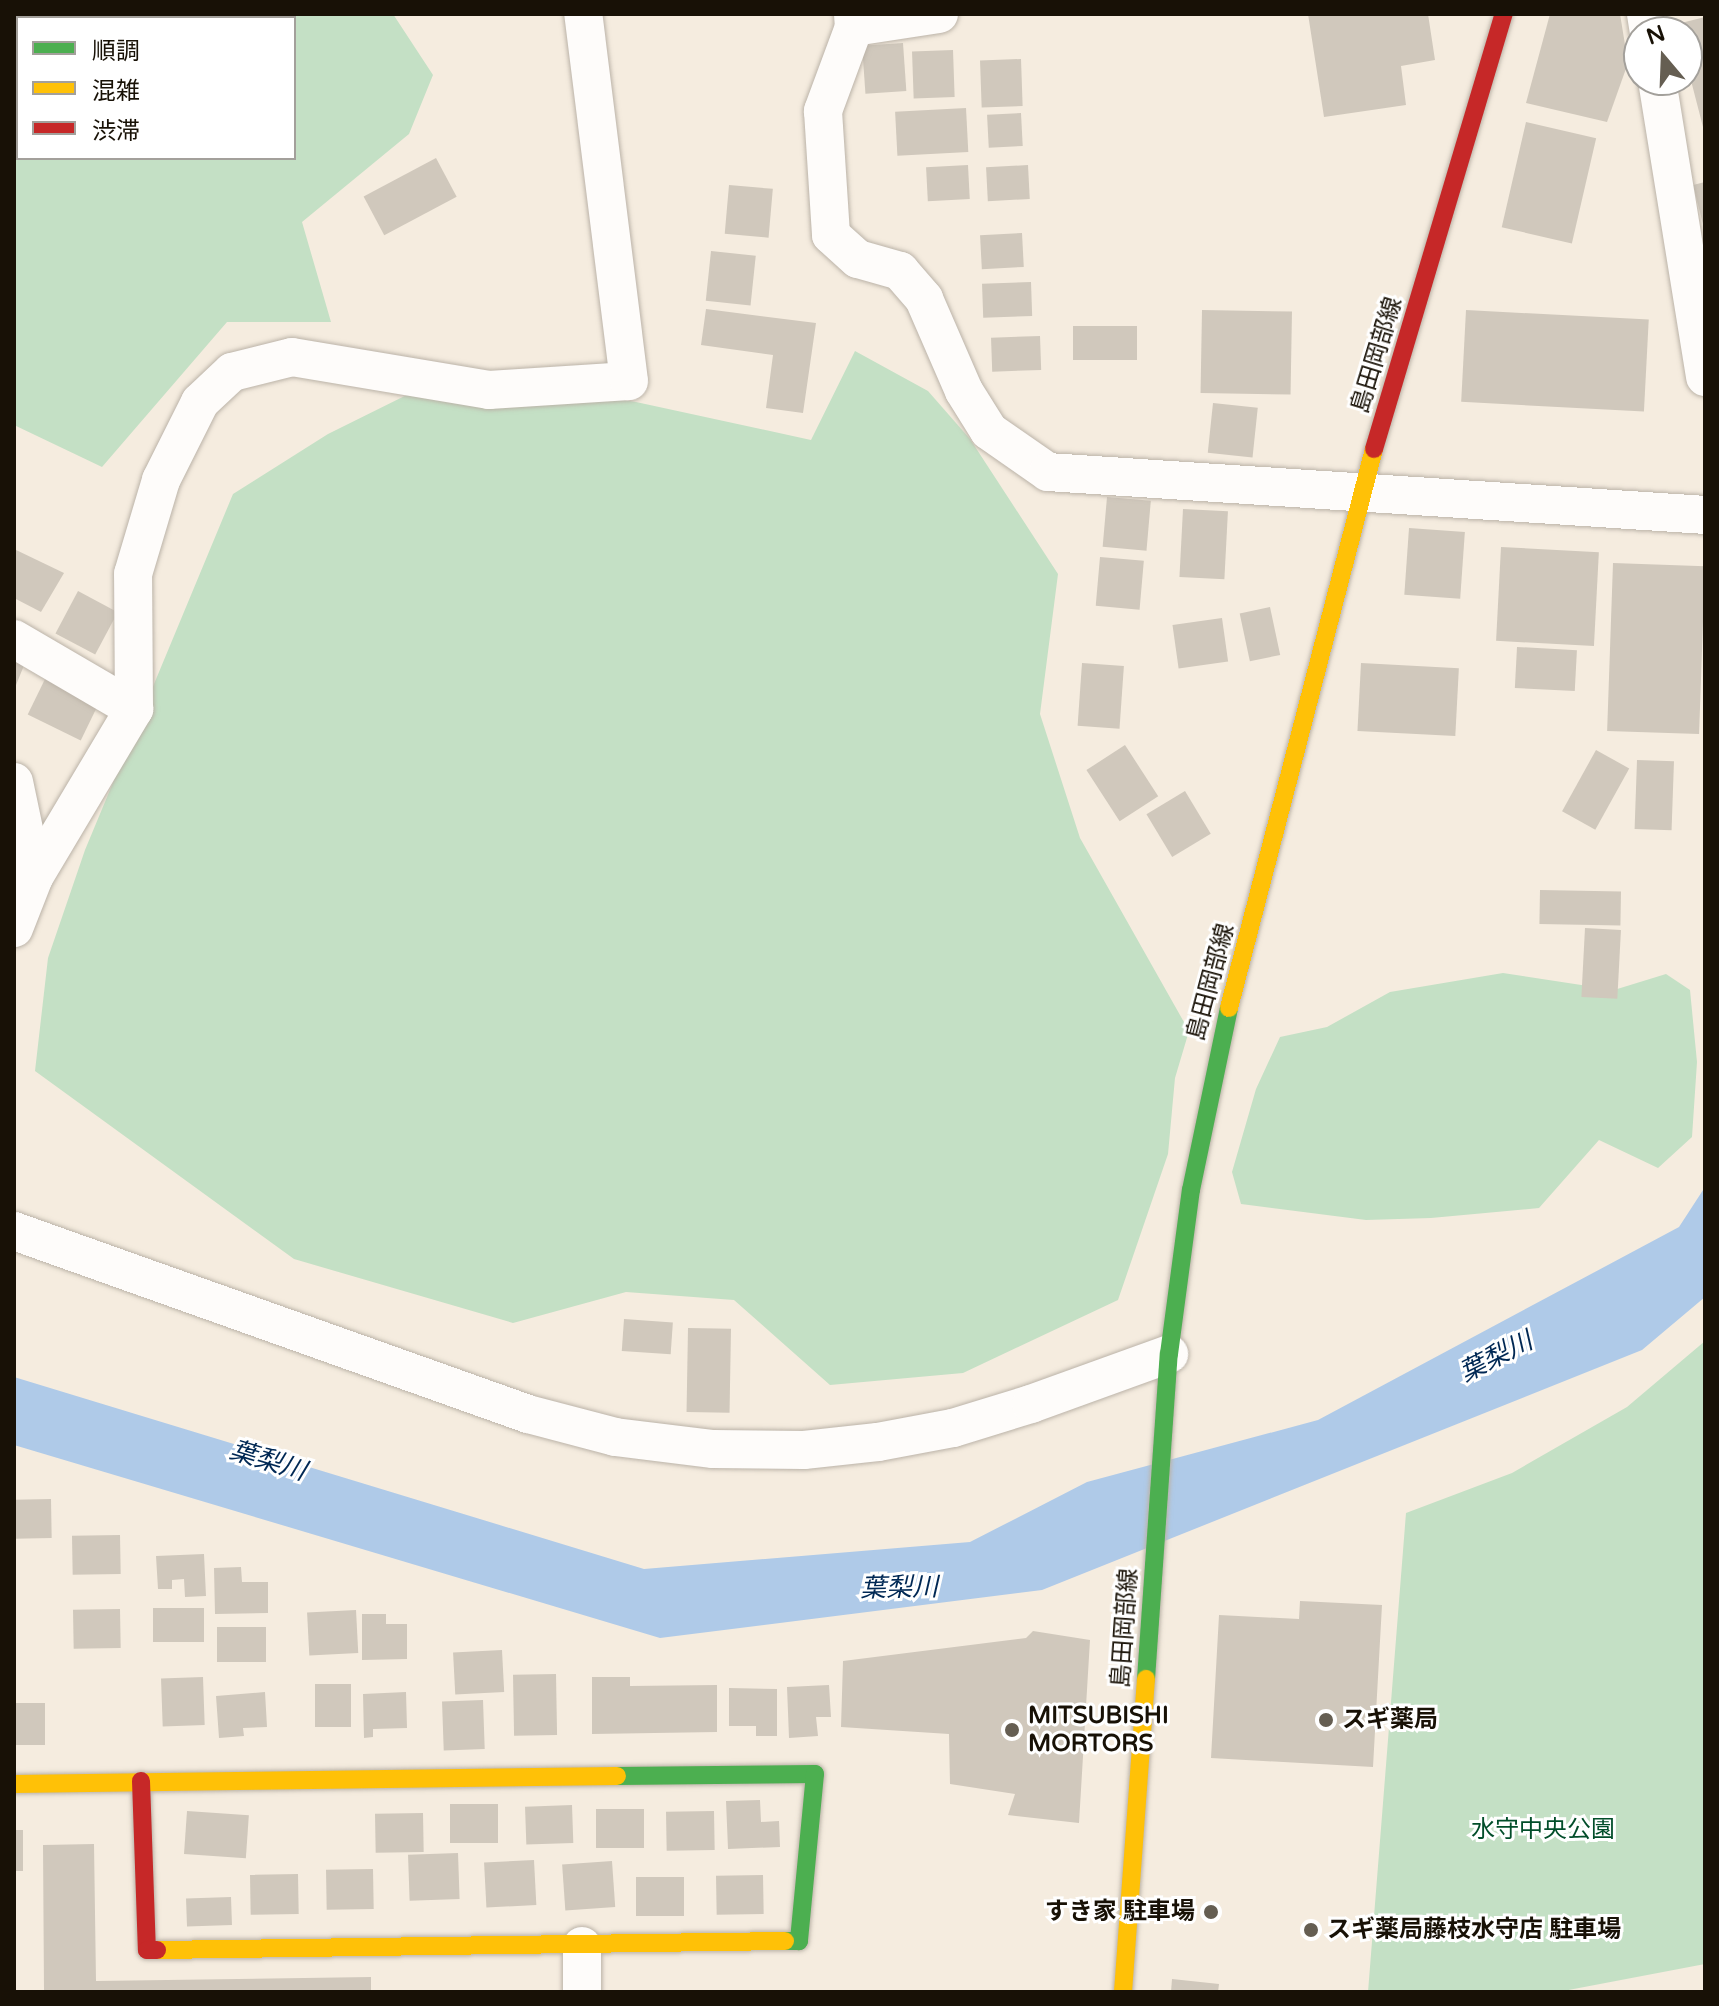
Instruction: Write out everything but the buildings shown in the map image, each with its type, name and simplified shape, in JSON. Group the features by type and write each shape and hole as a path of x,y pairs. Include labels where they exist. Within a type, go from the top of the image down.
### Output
{"main road":[{"name":"島田岡部線","path":"1123,1992 1168,1365 1191,1190 1215,1061 1362,490 1504,14"},
{"path":"14,1784 141,1781 815,1774 799,1941 147,1950 141,1781"}],"street":[{"path":"14,928 34,877 134,709 133,574 137,560 161,480 180,441 200,402 232,372 292,357 489,390 629,381 583,14"},
{"path":"939,14 853,20 823,111 831,235 858,259 900,271 924,299 964,391 989,431 1048,472 1362,490 1705,515"},
{"path":"1660,96 1705,377"},
{"path":"14,639 134,709"},
{"path":"14,782 34,877"},
{"path":"14,1231 528,1414 615,1437 713,1449 804,1450 878,1442 953,1428 1168,1365"},
{"path":"582,1946 582,1992"}],"green space":[{"path":"14,14 393,14 433,75 409,134 302,222 331,322 227,322 102,467 14,425"},
{"path":"855,351 928,391 970,439 1058,574 1040,714 1080,838 1189,1031 1175,1078 1168,1154 1118,1300 963,1373 830,1385 734,1300 626,1292 513,1323 294,1259 35,1071 48,958 85,850 233,494 328,434 449,374 636,402 811,440"},
{"path":"1503,973 1614,990 1666,974 1690,990 1697,1062 1692,1137 1658,1168 1599,1140 1539,1208 1431,1218 1366,1220 1241,1204 1232,1172 1256,1089 1280,1037 1327,1027 1390,992"},
{"name":"水守中央公園","path":"1705,1341 1705,1964 1558,1992 1368,1992 1406,1513 1512,1473 1627,1407"}],"water":[{"name":"葉梨川","path":"1705,1187 1705,1297 1642,1350 1042,1590 660,1638 14,1445 14,1377 644,1569 970,1542 1087,1482 1318,1420 1679,1227"}],"traffic: fast":[{"path":"1146,1679 1169,1354 1191,1190 1229,1008"},
{"path":"617,1776 815,1774 799,1941 785,1941"}],"traffic: slow":[{"path":"1229,1008 1374,449"},
{"path":"1123,1992 1146,1679"},
{"path":"14,1784 617,1776"},
{"path":"157,1950 785,1941"}],"traffic: jam":[{"path":"1374,449 1504,14"},
{"path":"141,1781 147,1950 157,1950"}],"place":[{"name":"スギ薬局","path":"1326,1720"},
{"name":"MITSUBISHI MORTORS","path":"1012,1730"},
{"name":"すき家 駐車場","path":"1211,1912"},
{"name":"スギ薬局藤枝水守店 駐車場","path":"1311,1930"}]}
